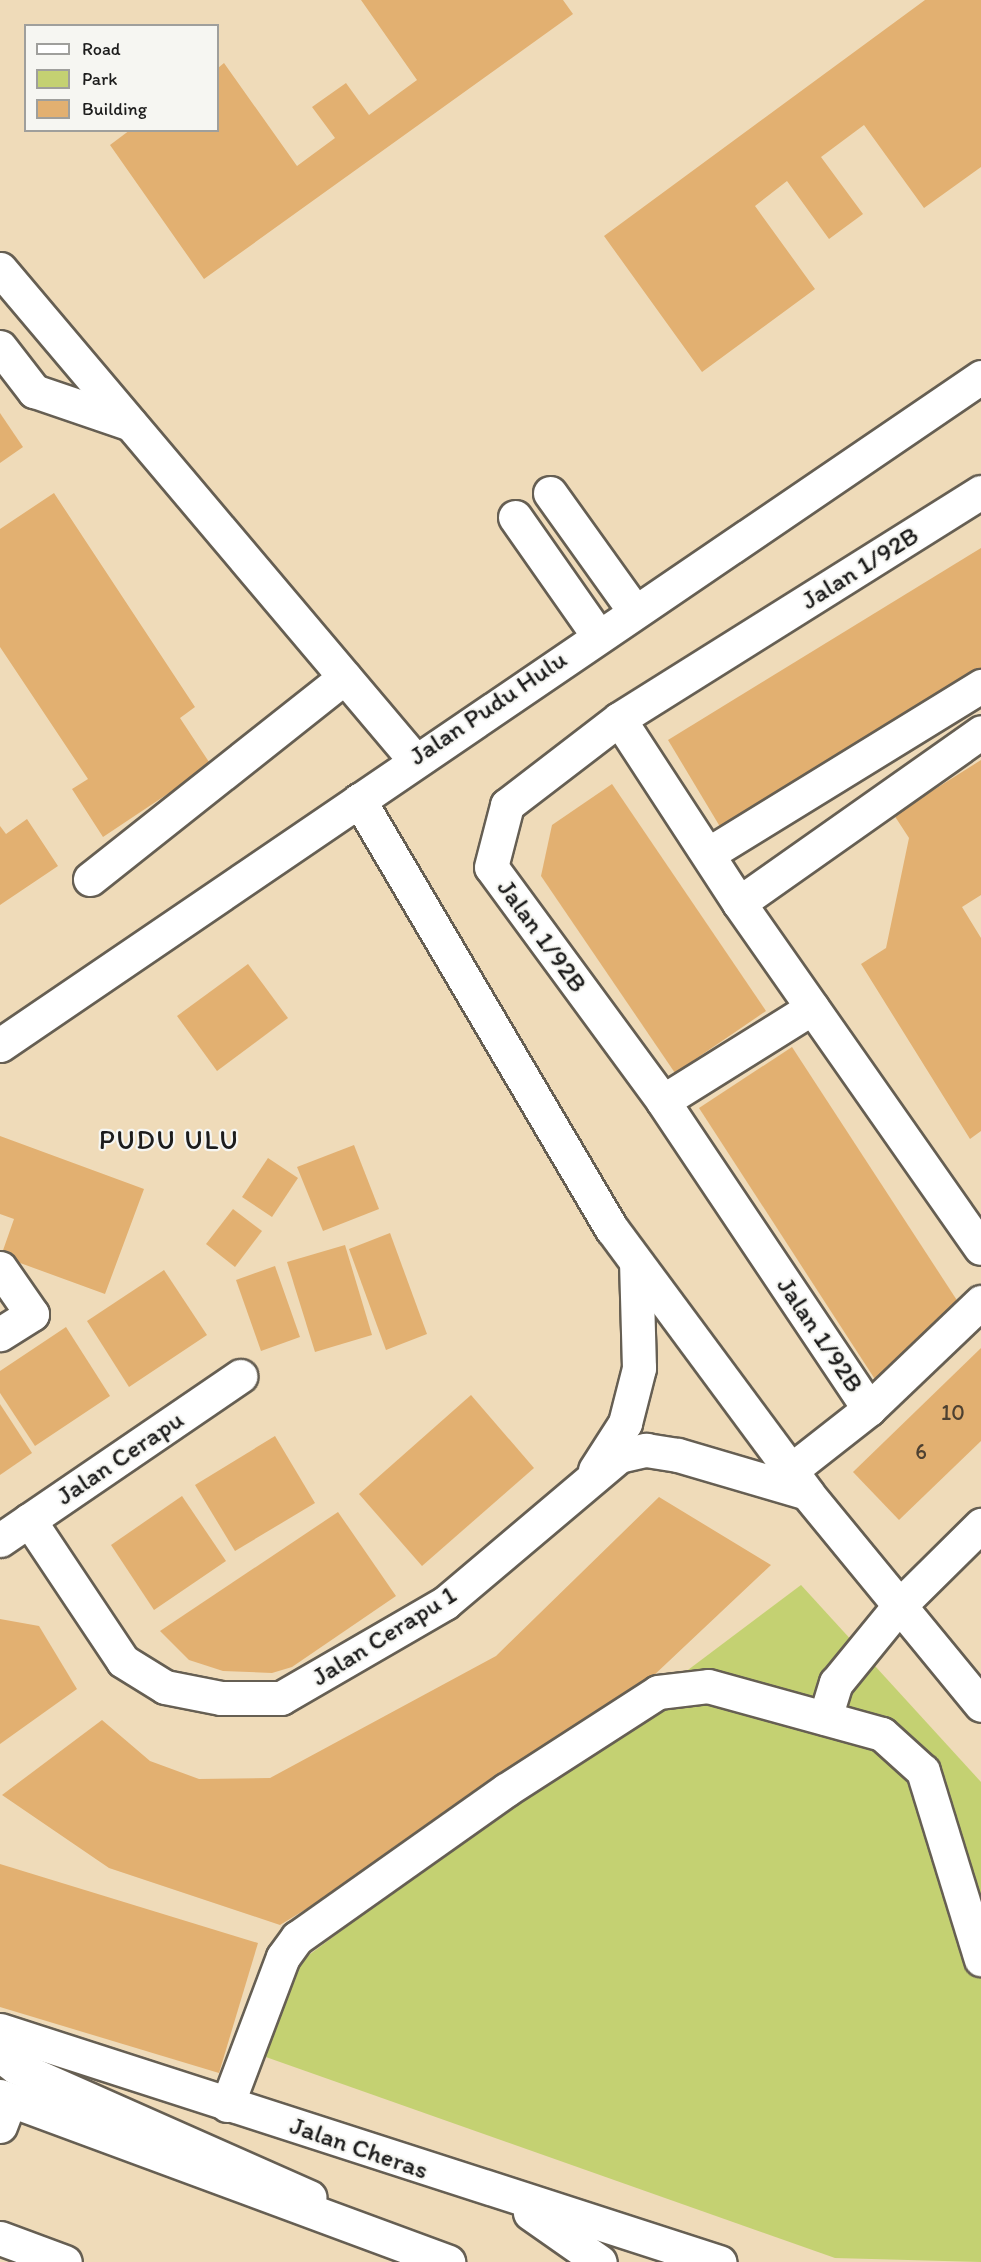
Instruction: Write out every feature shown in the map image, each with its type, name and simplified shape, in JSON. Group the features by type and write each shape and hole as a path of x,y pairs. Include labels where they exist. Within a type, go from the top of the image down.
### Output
{"street":[{"path":"0,269 414,759"},
{"path":"0,348 34,391 131,424"},
{"name":"Jalan Pudu Hulu","path":"0,1045 359,800 414,759 633,609 976,389"},
{"name":"Jalan 1/92B","path":"870,1409 663,1101 490,867 507,805 619,719 981,492"},
{"path":"550,493 633,609"},
{"path":"515,517 597,634"},
{"path":"90,879 345,677"},
{"path":"708,854 981,686"},
{"path":"619,719 739,903 981,1248"},
{"path":"739,903 981,732"},
{"path":"359,800 636,1263 799,1482 981,1705"},
{"path":"663,1101 812,1008"},
{"path":"593,1474 625,1423 639,1368 636,1263"},
{"path":"0,1268 32,1314 0,1334"},
{"path":"799,1482 870,1409 981,1302"},
{"name":"Jalan Cerapu","path":"0,1540 240,1376"},
{"name":"Jalan Cerapu 1","path":"29,1520 123,1661 165,1687 221,1698 282,1698 445,1603 593,1474 619,1456 646,1450 799,1482"},
{"path":"825,1718 836,1683 898,1606 981,1525"},
{"path":"227,2105 284,1957 297,1938 553,1760 658,1692 708,1686 882,1734 923,1771 981,1959"},
{"name":"Jalan Cheras","path":"0,2030 512,2199 719,2262"},
{"path":"0,2055 16,2067 141,2119 449,2262"},
{"path":"2,2102 141,2119"},
{"path":"2,2102 449,2262"},
{"path":"512,2199 600,2262"},
{"path":"0,2238 65,2262"}],"green space":[{"path":"801,1585 981,1782 981,2262 835,2258 263,2056 297,1964"}],"building":[{"path":"361,0 563,0 573,14 204,279 110,145 127,132 219,132 219,67 224,63 297,166 335,138 312,107 346,83 369,115 417,80"},
{"path":"925,0 981,0 981,167 924,208 864,125 821,157 863,214 829,239 787,181 755,206 815,289 702,372 604,236"},
{"path":"0,413 23,447 0,463"},
{"path":"54,493 195,707 180,718 211,765 103,837 72,789 88,779 0,647 0,529"},
{"path":"981,548 981,678 725,835 668,740"},
{"path":"981,760 981,895 962,907 981,938 981,1131 970,1139 861,964 886,948 909,838 894,815"},
{"path":"612,784 766,1011 675,1073 541,876 552,825"},
{"path":"27,819 58,866 0,905 0,826 6,834"},
{"path":"248,964 288,1018 217,1071 177,1016"},
{"path":"792,1047 962,1308 880,1387 699,1108"},
{"path":"0,1136 144,1189 105,1294 1,1256 14,1219 0,1214"},
{"path":"354,1145 379,1209 323,1231 297,1167"},
{"path":"268,1158 298,1178 272,1217 242,1197"},
{"path":"233,1209 262,1231 235,1267 206,1244"},
{"path":"390,1233 427,1334 386,1350 349,1249"},
{"path":"345,1245 372,1335 315,1352 287,1262"},
{"path":"275,1266 300,1337 261,1351 236,1280"},
{"path":"164,1270 207,1335 129,1387 87,1321"},
{"path":"66,1327 110,1396 35,1446 0,1393 0,1371"},
{"path":"981,1348 981,1441 899,1520 853,1472"},
{"path":"471,1395 534,1468 422,1566 359,1494"},
{"path":"0,1404 32,1453 0,1475"},
{"path":"275,1436 315,1503 235,1551 195,1485"},
{"path":"182,1496 226,1561 154,1610 111,1545"},
{"path":"659,1497 771,1565 651,1678 502,1789 280,1925 109,1868 2,1795 102,1720 150,1761 199,1779 270,1778 496,1656"},
{"path":"338,1512 396,1596 292,1667 272,1673 223,1671 189,1660 160,1631"},
{"path":"0,1619 39,1626 77,1689 0,1744"},
{"path":"0,1864 258,1943 219,2073 0,2007"}],"district":[{"name":"PUDU ULU","path":"169,1139"}]}
